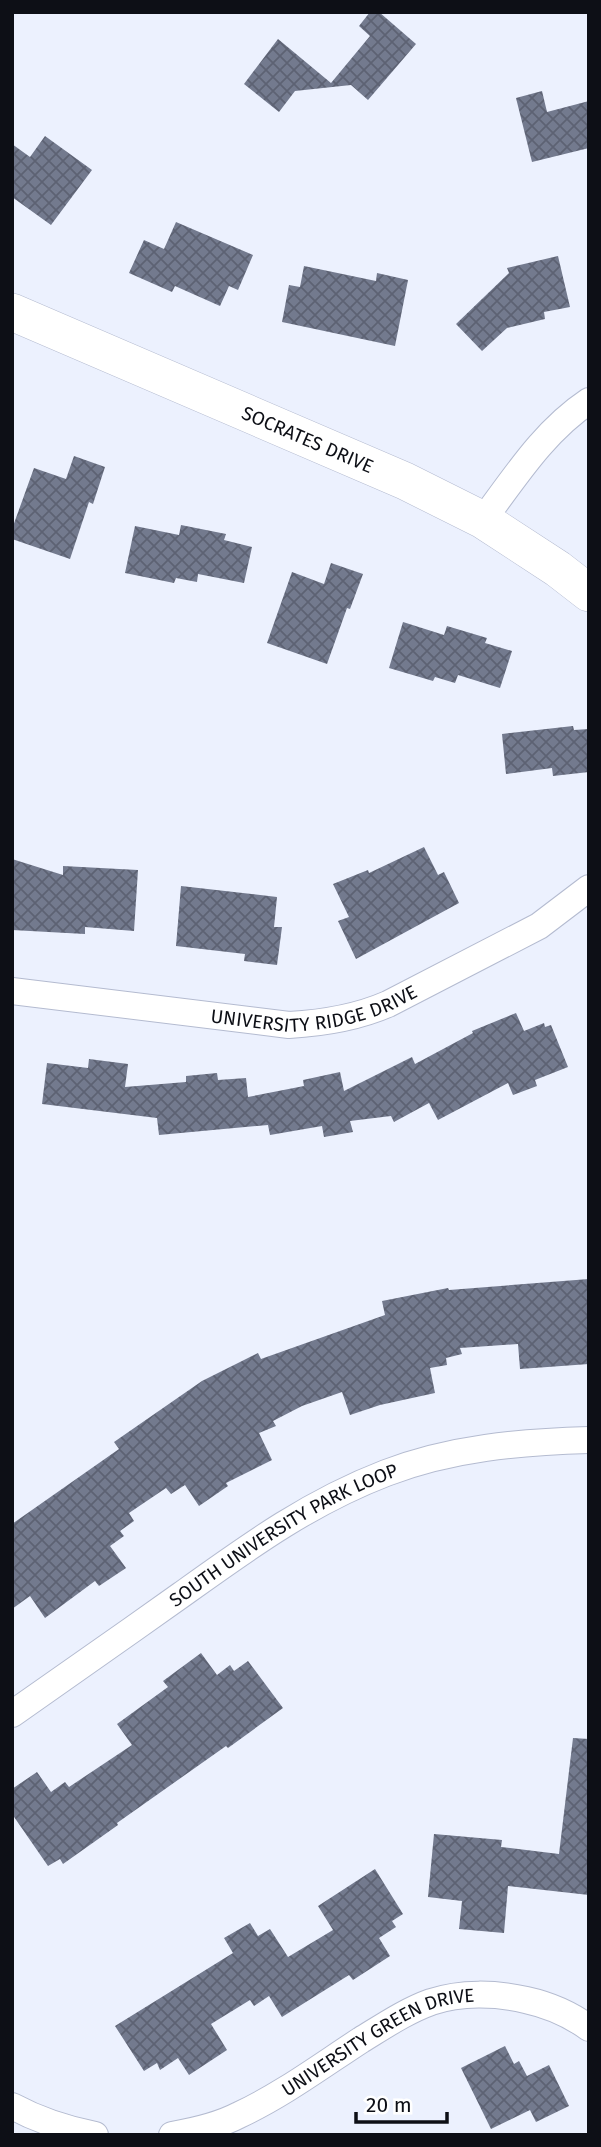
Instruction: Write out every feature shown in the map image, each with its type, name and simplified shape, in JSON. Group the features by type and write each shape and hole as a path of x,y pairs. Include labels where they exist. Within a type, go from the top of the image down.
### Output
{"street":[{"name":"SOCRATES DRIVE","path":"12,312 405,481 483,520 558,569 589,593"},
{"path":"483,520 542,441 574,411 589,401"},
{"name":"UNIVERSITY RIDGE DRIVE","path":"12,991 289,1025 330,1022 367,1013 388,1004 539,926 589,888"},
{"name":"SOUTH UNIVERSITY PARK LOOP","path":"12,1714 274,1529 329,1497 388,1472 454,1453 519,1442 589,1440"},
{"name":"UNIVERSITY GREEN DRIVE","path":"172,2135 200,2130 237,2117 401,2015 433,2001 471,1994 509,1996 542,2004 589,2028"},
{"path":"12,2106 67,2130 95,2135"}],"building":[{"path":"370,12 379,12 416,44 368,100 351,85 295,91 279,112 244,84 278,39 331,83 370,36 359,26"},
{"path":"542,91 547,112 589,101 589,148 532,162 516,98"},
{"path":"45,136 92,170 51,225 12,197 12,144 30,157"},
{"path":"176,222 253,255 238,290 229,286 220,306 175,286 172,292 129,273 144,240 164,249"},
{"path":"558,256 570,307 544,312 545,319 507,328 482,351 456,324 509,273 507,268"},
{"path":"304,266 376,281 377,273 408,280 395,346 282,322 289,285 300,287"},
{"path":"74,456 105,467 93,504 89,502 70,559 12,539 12,529 34,468 66,479"},
{"path":"181,525 226,534 224,540 252,547 244,583 198,574 197,582 176,578 174,583 125,573 135,526 179,535"},
{"path":"331,563 363,574 350,609 347,608 327,664 267,643 292,572 324,584"},
{"path":"403,622 444,635 447,626 487,638 485,643 512,651 500,688 458,675 455,683 435,677 433,681 389,668"},
{"path":"573,726 574,730 589,729 589,772 553,776 552,768 506,774 502,734"},
{"path":"424,847 438,875 444,872 459,903 356,959 338,921 349,917 333,884 368,870 369,873"},
{"path":"12,859 63,875 63,866 138,870 134,931 85,927 85,934 12,930"},
{"path":"181,886 277,897 274,927 282,927 277,965 244,961 245,954 176,946"},
{"path":"516,1013 524,1031 544,1023 545,1027 551,1025 568,1067 535,1080 537,1086 513,1095 508,1083 438,1120 429,1103 394,1122 391,1116 350,1121 353,1132 324,1137 322,1126 270,1135 268,1125 159,1135 157,1118 42,1104 47,1063 88,1068 89,1059 128,1064 125,1087 186,1082 186,1076 217,1073 218,1080 246,1078 248,1097 304,1086 303,1080 340,1072 344,1091 412,1057 415,1064 473,1033 472,1031"},
{"path":"589,1279 589,1364 520,1369 518,1344 460,1348 462,1354 446,1358 447,1365 430,1368 435,1393 380,1405 350,1415 342,1392 302,1406 273,1421 276,1426 259,1433 272,1460 226,1483 228,1486 199,1506 185,1485 171,1494 166,1488 129,1513 134,1521 120,1531 124,1536 110,1546 126,1568 99,1586 95,1581 45,1618 30,1596 12,1609 12,1524 119,1449 114,1442 202,1381 258,1353 261,1359 385,1315 382,1301 448,1288"},
{"path":"201,1653 217,1675 230,1665 234,1671 248,1661 283,1708 117,1823 118,1825 63,1864 60,1859 48,1866 12,1814 12,1789 37,1772 51,1792 65,1782 69,1787 132,1745 117,1724 168,1687 163,1681"},
{"path":"573,1738 589,1739 589,1895 508,1886 504,1933 459,1929 462,1901 428,1897 434,1834 502,1840 501,1847 559,1854"},
{"path":"375,1869 403,1914 392,1921 396,1927 379,1938 390,1956 353,1980 349,1975 282,2017 269,1996 254,2006 250,2000 211,2024 227,2050 189,2075 178,2058 160,2070 157,2063 144,2071 115,2026 233,1953 224,1938 250,1923 258,1936 270,1929 288,1957 333,1930 318,1906"},
{"path":"505,2046 514,2064 519,2061 527,2076 549,2065 569,2106 536,2122 530,2110 491,2129 461,2068"}]}
